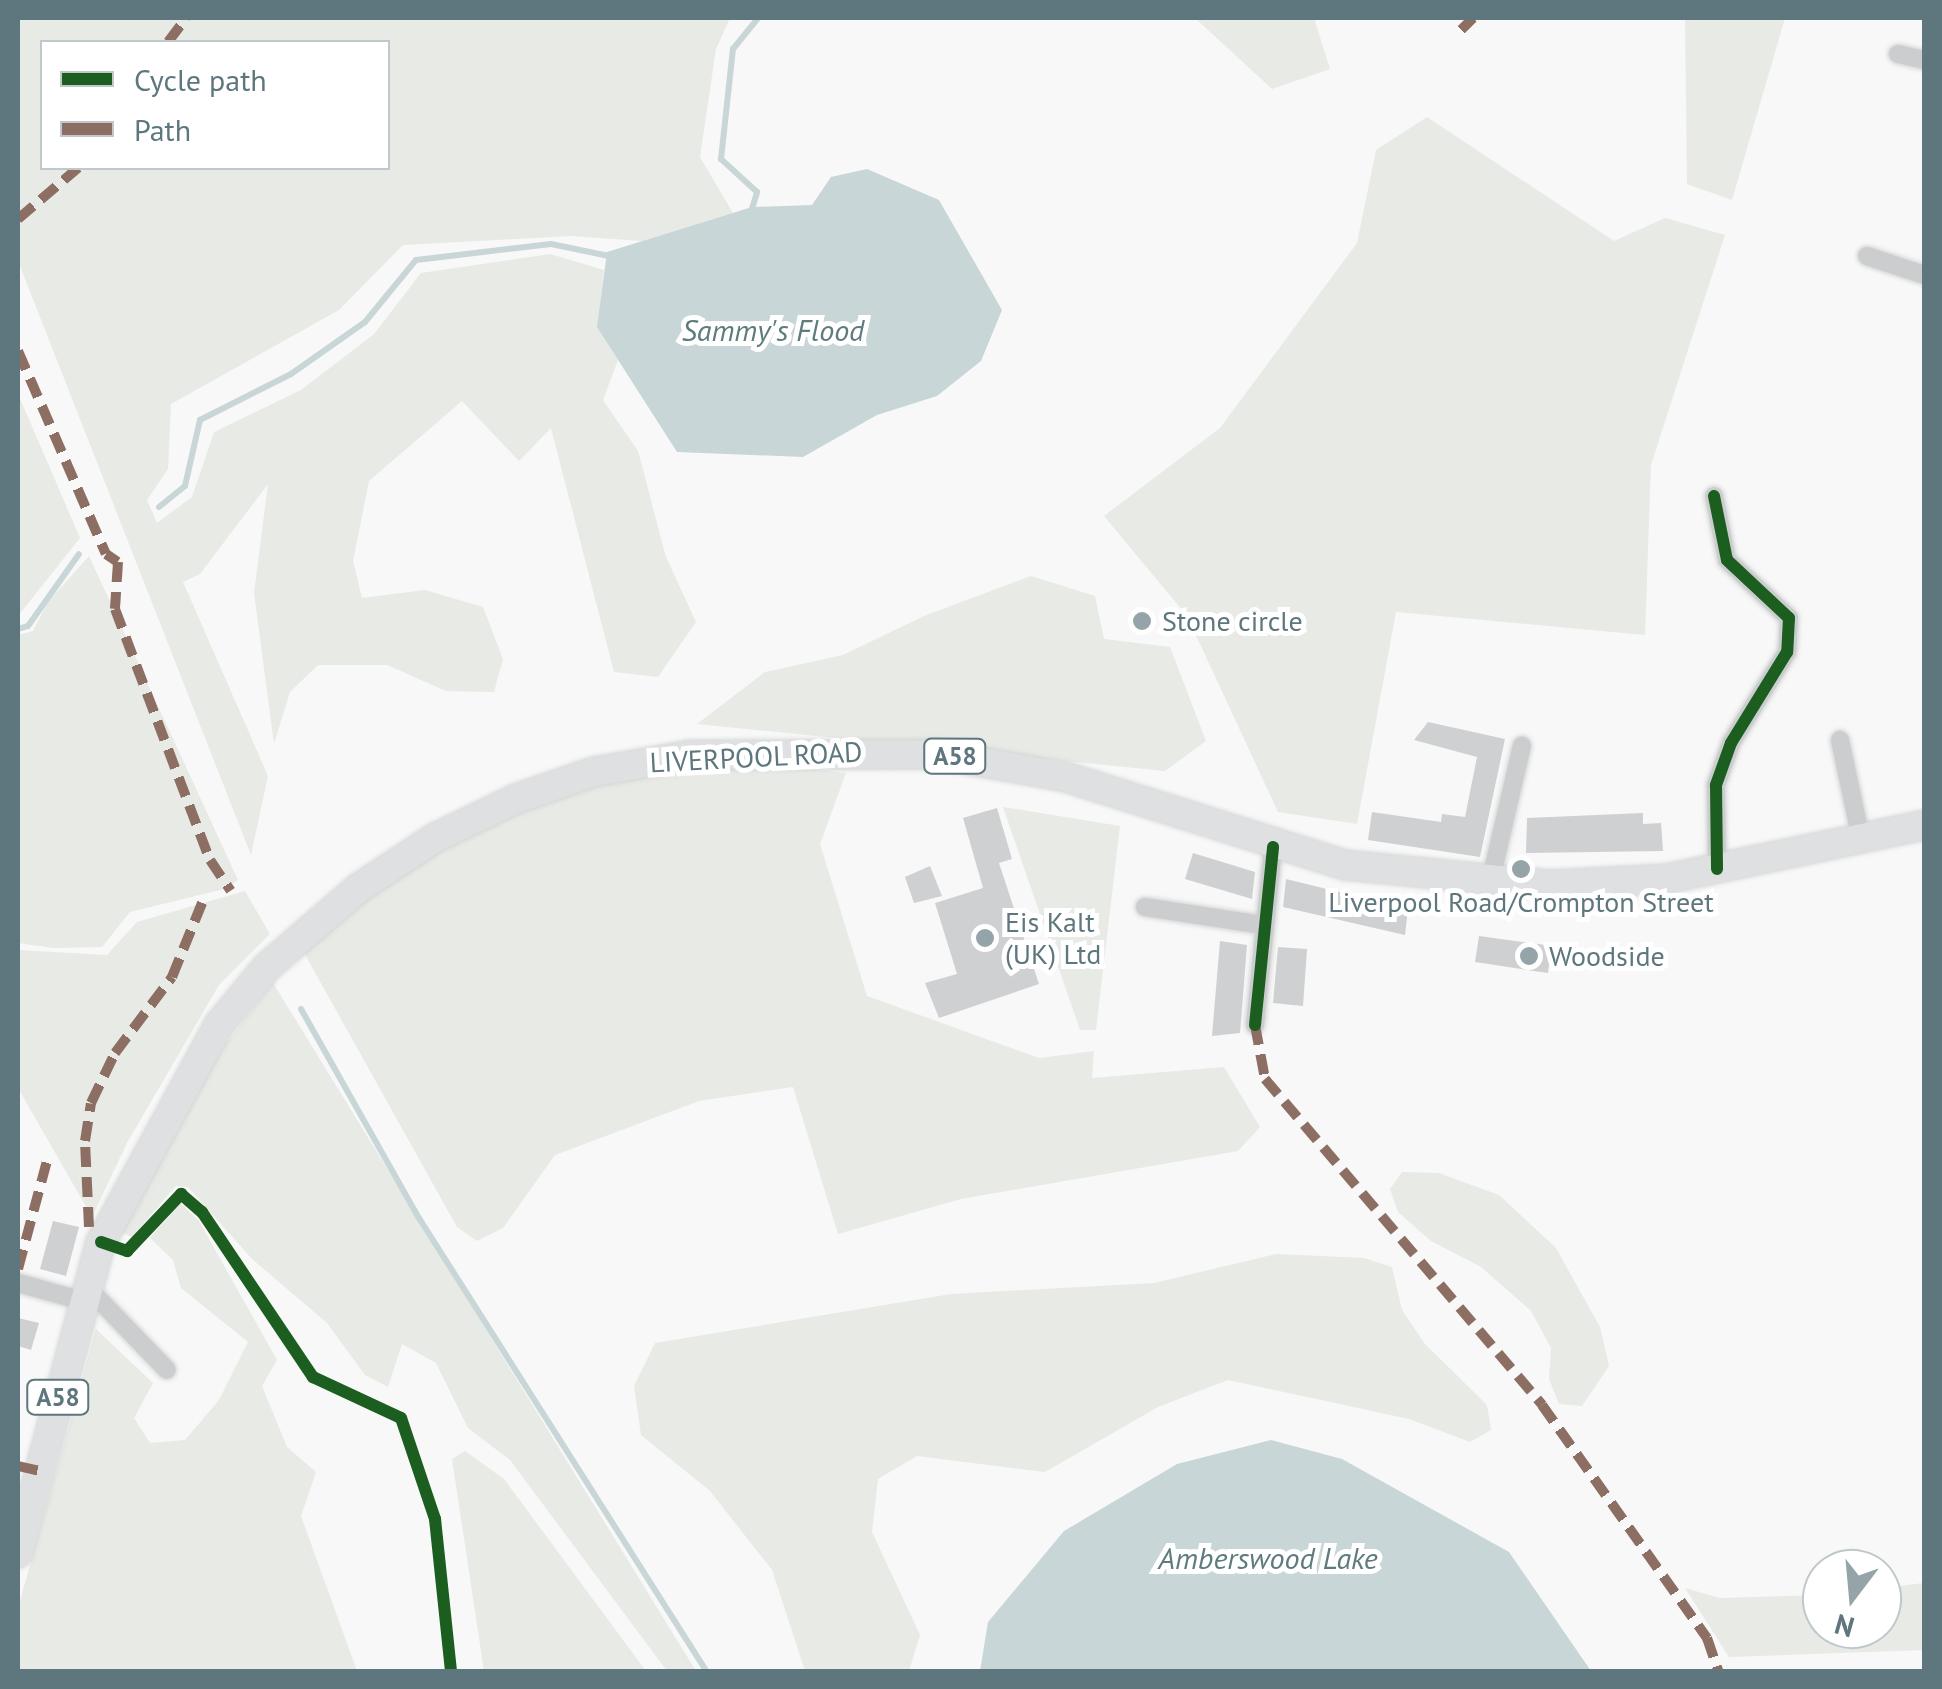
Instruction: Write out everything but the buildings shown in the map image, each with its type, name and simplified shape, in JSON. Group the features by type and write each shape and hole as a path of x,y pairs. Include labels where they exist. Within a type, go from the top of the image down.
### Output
{"main road":[{"name":"LIVERPOOL ROAD","path":"18,1552 85,1294 115,1210 219,1024 267,968 395,861 558,783 691,755 936,754 1066,776 1273,847 1362,868 1490,883 1604,884 1717,869 1924,825"}],"street":[{"path":"1898,54 1924,60"},
{"path":"1867,256 1924,275"},
{"path":"1714,496 1727,560 1789,618 1787,652 1731,743 1716,786 1717,869"},
{"path":"1840,740 1861,839"},
{"path":"1490,883 1522,746"},
{"path":"1255,1025 1273,847"},
{"path":"1145,907 1263,925"},
{"path":"18,1283 85,1294 167,1370"}],"shaded area":[{"path":"18,18 730,18 716,49 700,157 733,213 642,241 571,236 403,245 339,310 171,404 168,469 147,500 157,523 192,497 214,432 301,390 374,334 421,273 550,254 604,270 598,327 618,360 603,400 638,451 666,557 696,622 658,677 614,672 551,428 519,461 462,401 369,481 353,561 362,598 425,590 483,607 503,659 494,692 446,691 387,665 318,665 290,692 274,744 254,593 268,484 200,574 183,582 268,776 251,855 18,261"},
{"path":"1195,18 1314,18 1330,69 1272,89"},
{"path":"1685,18 1785,18 1732,200 1687,184"},
{"path":"1427,117 1614,241 1665,218 1725,235 1651,465 1645,635 1396,612 1357,824 1278,812 1187,616 1104,516 1220,428 1357,243 1376,150"},
{"path":"18,394 80,538 18,616"},
{"path":"89,556 238,880 224,889 130,912 102,947 54,948 18,943 18,635 33,631 48,602"},
{"path":"1031,576 1095,596 1104,639 1170,647 1206,741 1165,771 697,724 765,672 843,655 924,616"},
{"path":"757,764 846,773 820,844 867,996 1039,1058 1094,1051 1092,1078 1224,1067 1260,1127 1238,1151 961,1199 838,1234 793,1087 699,1101 555,1155 503,1228 477,1241 457,1227 303,951 393,878 491,814 626,774"},
{"path":"1003,807 1120,826 1096,1030 1080,1030"},
{"path":"245,891 270,934 219,985 127,1143 92,1217 18,1088 18,950 107,955 137,922"},
{"path":"273,983 696,1671 667,1671 510,1460 468,1428 436,1363 402,1344 388,1387 365,1375 327,1323 252,1259 188,1187 176,1186 132,1237 120,1232 216,1056"},
{"path":"1402,1172 1439,1173 1499,1195 1556,1248 1600,1327 1609,1366 1582,1406 1559,1404 1549,1379 1551,1348 1531,1311 1481,1267 1431,1241 1398,1212 1390,1189"},
{"path":"180,1203 199,1221 277,1360 262,1386 287,1447 316,1472 301,1516 357,1671 18,1671 18,1608 96,1329 153,1383 134,1418 150,1443 185,1440 219,1400 248,1342 181,1288 173,1260 150,1238"},
{"path":"1276,1254 1364,1258 1392,1267 1402,1310 1425,1344 1487,1405 1491,1430 1470,1442 1409,1419 1228,1380 1158,1407 1045,1472 917,1456 878,1479 872,1532 920,1635 909,1671 805,1671 772,1570 710,1491 641,1435 634,1386 655,1343 951,1294 1154,1283"},
{"path":"465,1451 504,1479 646,1671 484,1671 452,1459"},
{"path":"1924,1583 1924,1650 1729,1657 1685,1588 1720,1598 1802,1596 1802,1649 1902,1649 1902,1586"}],"water":[{"name":"Sammy's Flood","path":"867,169 939,200 1002,310 981,361 937,396 877,415 803,457 677,452 597,327 607,252 752,207 812,205 831,177"},
{"name":"Amberswood Lake","path":"1271,1440 1342,1459 1509,1552 1591,1671 980,1671 988,1622 1064,1531 1177,1464"}],"waterway":[{"path":"751,212 757,192 721,159 733,49 758,18"},
{"path":"159,507 185,486 200,420 291,374 365,322 416,260 551,244 614,257"},
{"path":"18,629 28,626 79,554"},
{"path":"301,1009 419,1218 707,1672"}],"marked path":[{"path":"170,40 186,18"},
{"path":"1461,30 1473,18"},
{"path":"18,219 76,170"},
{"path":"18,351 106,554 118,562 115,609 210,860 231,891"},
{"path":"89,1227 85,1141 91,1103 115,1053 172,977 204,898"},
{"path":"1255,1025 1265,1079 1542,1405 1707,1638 1719,1672"},
{"path":"18,1269 48,1157"},
{"path":"18,1466 39,1471"}],"cycle path":[{"path":"1714,496 1727,560 1789,618 1787,652 1731,743 1716,785 1717,869"},
{"path":"1255,1025 1273,847"},
{"path":"101,1242 127,1251 181,1194 202,1212 313,1377 401,1418 435,1519 451,1672"}],"place":[{"name":"Stone circle","path":"1142,621"},
{"name":"Liverpool Road/Crompton Street","path":"1521,869"},
{"name":"Eis Kalt (UK) Ltd","path":"985,938"},
{"name":"Woodside","path":"1529,956"}]}
